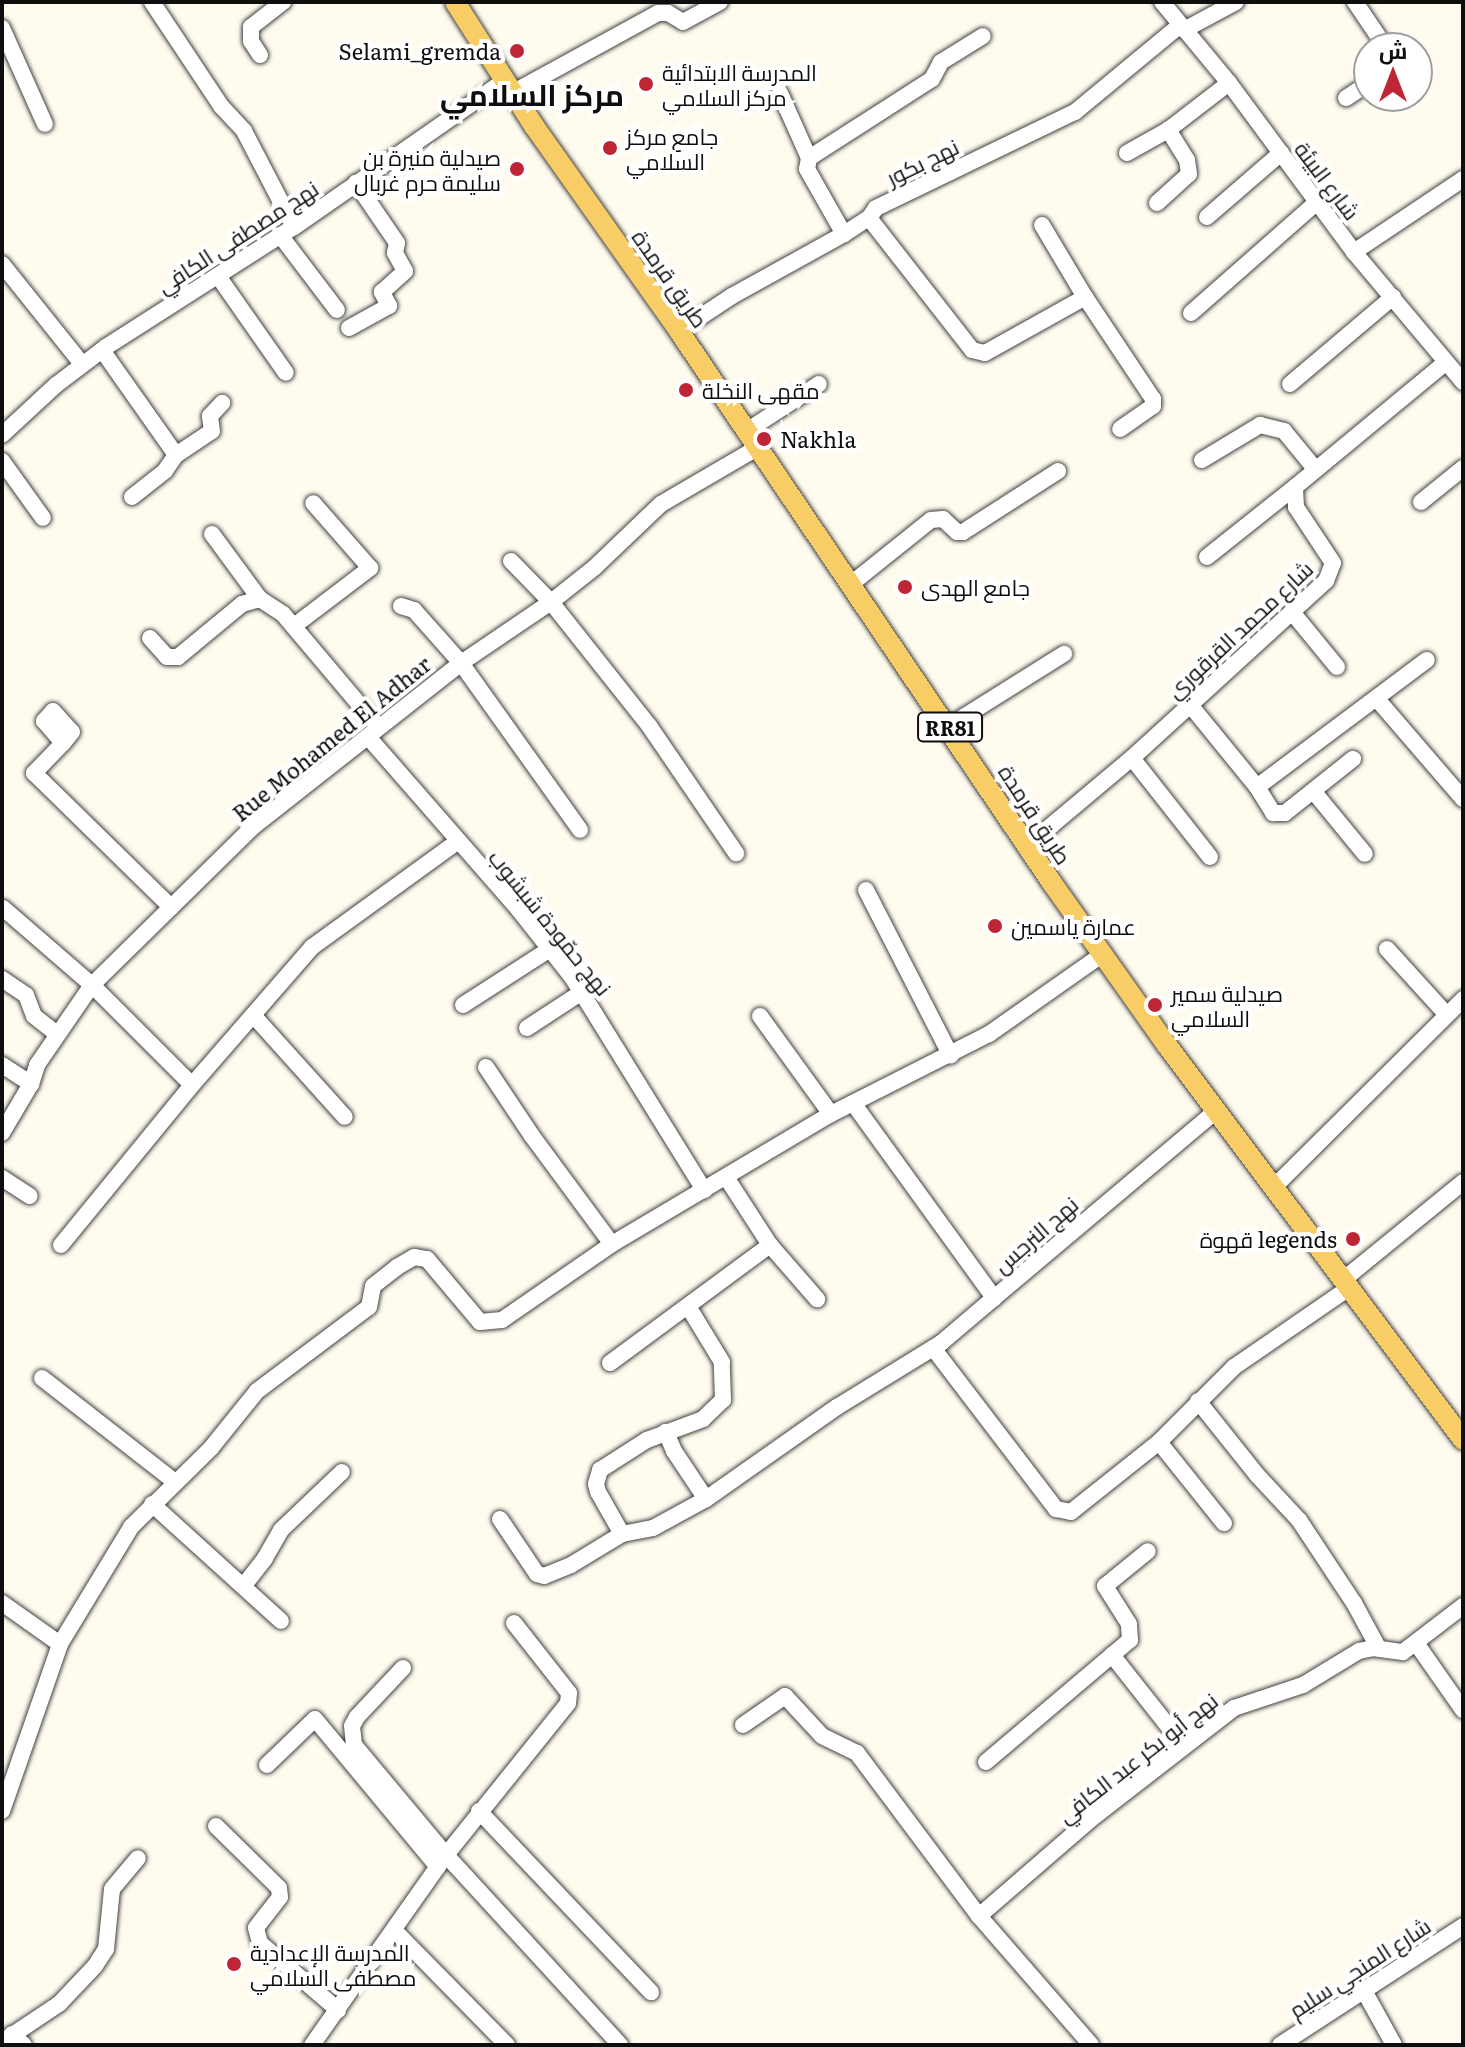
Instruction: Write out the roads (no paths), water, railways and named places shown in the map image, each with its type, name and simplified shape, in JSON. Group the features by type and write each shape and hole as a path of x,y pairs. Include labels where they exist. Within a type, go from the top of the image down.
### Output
{"main road":[{"name":"طريق قرمدة","path":"455,2 508,87 679,331 949,726 1027,846 1216,1111 1463,1440"}],"street":[{"path":"152,2 221,106 244,131 287,231 337,310"},
{"path":"260,55 251,41 251,27 283,2"},
{"name":"نهج مصطفى الكافي","path":"2,435 102,350 508,87 658,13 668,13 683,22 720,2"},
{"name":"شارع البيئة","path":"1162,2 1229,83 1354,252 1463,382"},
{"name":"نهج بكور","path":"679,331 732,296 844,234 869,218 876,208 1013,145 1075,112 1182,27 1236,2"},
{"path":"1355,2 1375,32"},
{"path":"2,28 45,124"},
{"path":"809,158 932,79 941,62 983,36"},
{"path":"1127,153 1168,130 1229,83"},
{"path":"780,93 809,158 807,169 844,234"},
{"path":"1346,98 1353,93"},
{"path":"1157,203 1189,174 1187,160 1168,130"},
{"path":"1207,217 1281,153"},
{"path":"1354,252 1463,179"},
{"path":"349,328 389,306 382,292 405,271 395,253 397,243 356,183"},
{"path":"1191,313 1317,202"},
{"path":"869,218 972,350 985,353 1085,297"},
{"path":"1042,225 1154,402 1120,429"},
{"path":"2,264 82,364"},
{"path":"218,276 286,373"},
{"path":"1290,384 1393,297"},
{"path":"102,350 176,455"},
{"path":"1207,557 1446,362"},
{"name":"Rue Mohamed El Adhar","path":"2,1133 31,1084 37,1065 92,985 254,826 461,663 551,602 595,567 661,504 751,440 819,384"},
{"path":"132,497 165,471 176,455 212,431 210,416 222,403"},
{"path":"1202,460 1260,425 1284,431 1316,470"},
{"path":"2,461 43,518"},
{"path":"1421,502 1463,468"},
{"path":"851,584 931,520 943,519 957,532 968,531 1058,471"},
{"name":"شارع محمد القرقوري","path":"1027,846 1191,706 1326,581 1333,563 1296,507 1295,487"},
{"path":"294,626 370,568 313,503"},
{"name":"نهج حمّودة شبشوب","path":"212,534 260,599 283,614 294,626 457,842 550,949 582,992 704,1190"},
{"path":"511,561 551,602 650,727 736,853"},
{"path":"150,638 167,657 178,657 242,604 260,599"},
{"path":"401,606 414,610 461,663 580,830"},
{"path":"1292,612 1337,667"},
{"path":"949,726 1064,654"},
{"path":"1257,787 1427,660"},
{"path":"1377,699 1463,799"},
{"path":"1191,706 1257,787 1273,813 1285,813 1353,759"},
{"path":"63,743 35,768 35,774 171,907"},
{"path":"1132,758 1210,857"},
{"path":"1314,792 1365,854"},
{"path":"61,1245 192,1085 312,947 457,842"},
{"path":"866,890 951,1056"},
{"path":"3,908 92,985 192,1085"},
{"path":"463,1005 550,949"},
{"path":"1387,949 1447,1015"},
{"path":"2,1811 60,1644 95,1581 131,1527 174,1481 211,1448 257,1391 369,1307 373,1286 408,1259 421,1257 432,1263 476,1318 486,1323 510,1316 612,1244 831,1114 951,1056 1061,987 1103,954"},
{"path":"2,979 26,995 34,1016 57,1034"},
{"path":"527,1028 582,992"},
{"path":"1274,1187 1463,999"},
{"path":"253,1015 345,1117"},
{"path":"760,1016 831,1114"},
{"path":"2,1065 31,1084"},
{"path":"486,1067 612,1244"},
{"name":"نهج النرجس","path":"853,1103 994,1298 1216,1111"},
{"path":"726,1177 770,1245 817,1299"},
{"path":"2,1178 30,1196"},
{"path":"933,1348 1056,1509 1071,1512 1159,1442 1234,1367 1346,1284 1463,1182"},
{"path":"610,1363 689,1308 770,1245"},
{"path":"500,1519 537,1574 544,1576 571,1565 622,1534 645,1531 706,1499 837,1407 933,1348 994,1298"},
{"path":"622,1534 598,1492 598,1473 607,1464 666,1432 703,1419 723,1400 722,1362 689,1308"},
{"path":"42,1378 174,1481"},
{"path":"1198,1401 1257,1475 1299,1520 1354,1603 1379,1649"},
{"path":"666,1432 674,1451 706,1499"},
{"path":"1159,1442 1224,1523"},
{"path":"245,1584 281,1530 342,1472"},
{"path":"152,1504 245,1584 281,1621"},
{"path":"986,1762 1130,1640 1132,1630 1105,1586 1148,1551"},
{"path":"2,1603 60,1644"},
{"name":"نهج أبو بكر عبد الكافي","path":"979,1916 1183,1745 1242,1703 1303,1685 1359,1651 1379,1649 1397,1653 1416,1643 1463,1606"},
{"path":"312,2045 479,1811 568,1703 569,1693 514,1623"},
{"path":"1416,1643 1463,1710"},
{"path":"1112,1655 1183,1745"},
{"path":"403,1668 357,1717 351,1735 361,1757 442,1861"},
{"path":"743,1725 785,1696 822,1736 857,1753 979,1916 1091,2045"},
{"path":"267,1765 315,1719 442,1861 620,2045"},
{"path":"479,1811 651,1992"},
{"path":"216,1826 279,1888 280,1897 256,1928 260,1943 338,2010"},
{"path":"13,2040 59,2004 95,1966 106,1949 112,1889 138,1858"},
{"name":"شارع المنجي سليم","path":"1280,2045 1463,1926"},
{"path":"395,1931 507,2045"},
{"path":"1363,1989 1394,2045"}],"place":[{"name":"Selami_gremda","path":"517,51"},
{"name":"المدرسة الابتدائية مركز السلامي","path":"646,84"},
{"name":"جامع مركز السلامي","path":"610,148"},
{"name":"صيدلية منيرة بن سليمة حرم غربال","path":"517,169"},
{"name":"مقهى النخلة","path":"686,390"},
{"name":"Nakhla","path":"764,439"},
{"name":"جامع الهدى","path":"905,587"},
{"name":"عمارة ياسمين","path":"995,926"},
{"name":"صيدلية سمير السلامي","path":"1155,1005"},
{"name":"قهوة legends","path":"1353,1239"},
{"name":"المدرسة الإعدادية مصطفى السلامي","path":"234,1964"}],"district":[{"name":"مركز السلامي","path":"532,93"}]}
